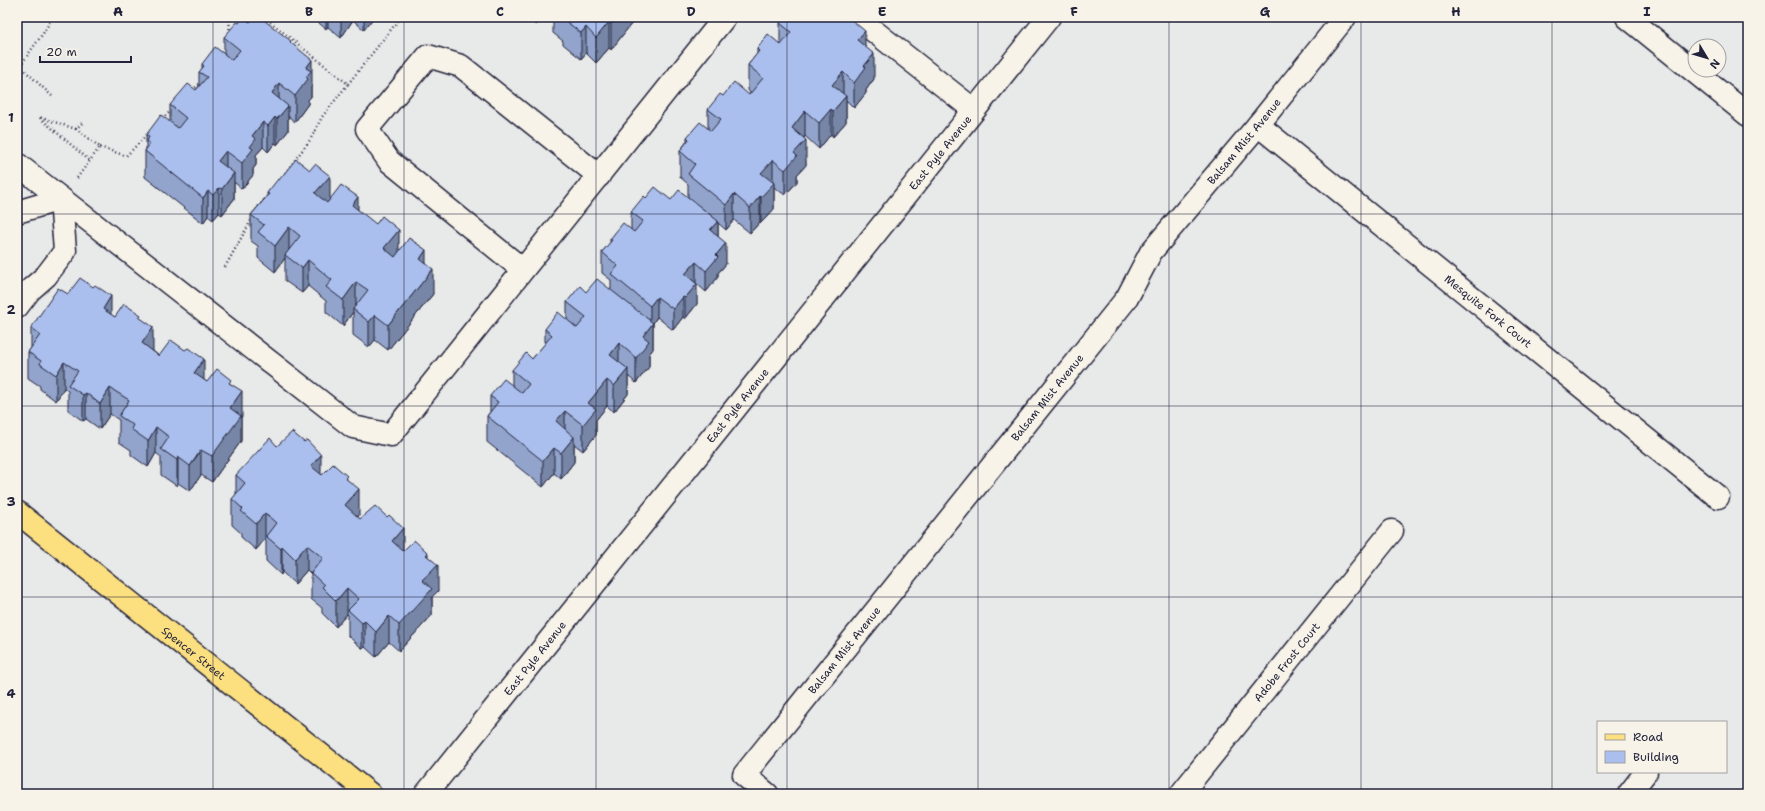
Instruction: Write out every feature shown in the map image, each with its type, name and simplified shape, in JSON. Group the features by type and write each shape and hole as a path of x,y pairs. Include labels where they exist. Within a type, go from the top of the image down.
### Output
{"main road":[{"name":"Spencer Street","path":"17,512 370,794"}],"street":[{"path":"17,164 353,427 391,435 522,269 599,176 725,17"},
{"path":"856,17 974,110"},
{"name":"East Pyle Avenue","path":"426,794 1049,17"},
{"name":"Balsam Mist Avenue","path":"767,794 744,775 1127,298 1151,252 1258,125 1345,17"},
{"path":"1627,17 1748,115"},
{"path":"522,269 388,161 367,129 428,56 461,66 599,176"},
{"name":"Mesquite Fork Court","path":"1258,125 1718,497"},
{"path":"17,212 62,199"},
{"path":"21,292 46,276 65,251 62,199"},
{"name":"Adobe Frost Court","path":"1181,794 1392,531"},
{"path":"1629,794 1645,773"}],"path":[{"path":"52,17 46,29 20,66 52,96"},
{"path":"228,39 230,17"},
{"path":"264,17 348,84"},
{"path":"281,178 310,140 322,117 401,17"},
{"path":"190,93 206,78"},
{"path":"158,124 174,108"},
{"path":"90,161 39,117 76,129 100,147 126,156 152,129"},
{"path":"76,129 83,122"},
{"path":"62,199 100,147"},
{"path":"225,267 257,209 272,190"}],"building":[{"path":"243,17 250,22 254,17 260,17 291,41 290,42 312,60 306,68 311,71 306,77 308,79 295,96 279,83 272,93 288,106 277,119 275,117 268,126 263,122 252,136 256,139 250,147 253,149 242,163 226,151 218,161 234,173 222,189 219,188 213,195 208,191 203,198 145,151 150,143 147,141 149,137 146,135 161,115 178,128 186,118 170,105 188,84 196,90 207,77 199,72 204,66 202,64 215,47 232,60 240,50 224,37 237,22 239,23"},
{"path":"564,17 616,17 611,24 609,22 596,38 586,27 581,33 563,19"},
{"path":"785,17 848,17 865,31 857,40 874,54 864,66 866,67 854,83 843,72 832,85 846,96 833,111 831,109 819,123 805,111 792,128 806,140 794,153 797,156 785,170 773,160 761,173 774,183 761,197 760,196 750,208 734,194 726,205 688,174 695,164 680,151 689,139 687,137 700,122 711,131 721,119 708,109 720,94 723,96 734,82 749,95 763,78 748,65 759,51 757,49 768,34 781,45 791,32 780,23"},
{"path":"296,159 310,170 315,164 330,176 315,193 327,203 341,185 358,197 352,205 376,224 382,216 399,230 384,248 395,257 409,238 426,250 420,259 433,269 388,325 375,315 369,322 353,309 368,290 356,282 343,300 326,287 332,280 308,260 302,268 285,255 300,236 289,227 275,246 258,232 264,225 251,215 269,194 267,193 278,179 279,180"},
{"path":"655,187 671,200 679,190 718,221 710,230 726,243 716,255 718,257 706,271 696,262 685,274 697,284 673,309 657,297 650,306 611,274 618,266 602,252 623,223 634,232 643,221 631,212 644,196 646,198"},
{"path":"80,278 93,287 95,285 111,296 103,309 115,317 124,304 141,315 139,317 153,327 142,343 159,356 171,340 185,350 188,348 204,359 194,373 207,382 217,369 231,380 229,383 242,391 230,408 241,416 212,456 201,450 190,466 178,457 177,460 161,449 169,437 156,427 148,441 131,429 133,425 119,416 129,400 110,388 100,404 86,393 83,395 68,385 78,371 64,362 56,375 40,364 41,361 28,352 40,335 31,328 58,288 68,294"},
{"path":"597,279 653,323 643,336 649,341 636,358 619,343 610,355 628,369 614,386 607,380 588,403 596,409 583,425 565,411 556,421 574,437 561,453 554,448 543,461 487,416 498,402 490,396 504,379 522,393 529,384 512,370 526,353 532,359 552,335 545,329 558,312 577,328 586,317 567,302 580,286 586,292"},
{"path":"292,432 304,442 307,440 321,455 311,466 322,475 333,464 347,476 345,478 359,489 345,505 360,519 375,506 387,517 389,515 403,528 392,541 403,551 414,540 428,553 426,555 438,565 422,580 432,589 399,625 389,616 376,632 365,621 362,623 348,610 359,599 347,588 336,601 322,587 324,585 311,573 323,558 307,545 295,559 282,546 281,549 266,536 276,523 265,513 256,524 241,511 243,509 232,499 245,483 236,475 270,438 277,446"}]}
